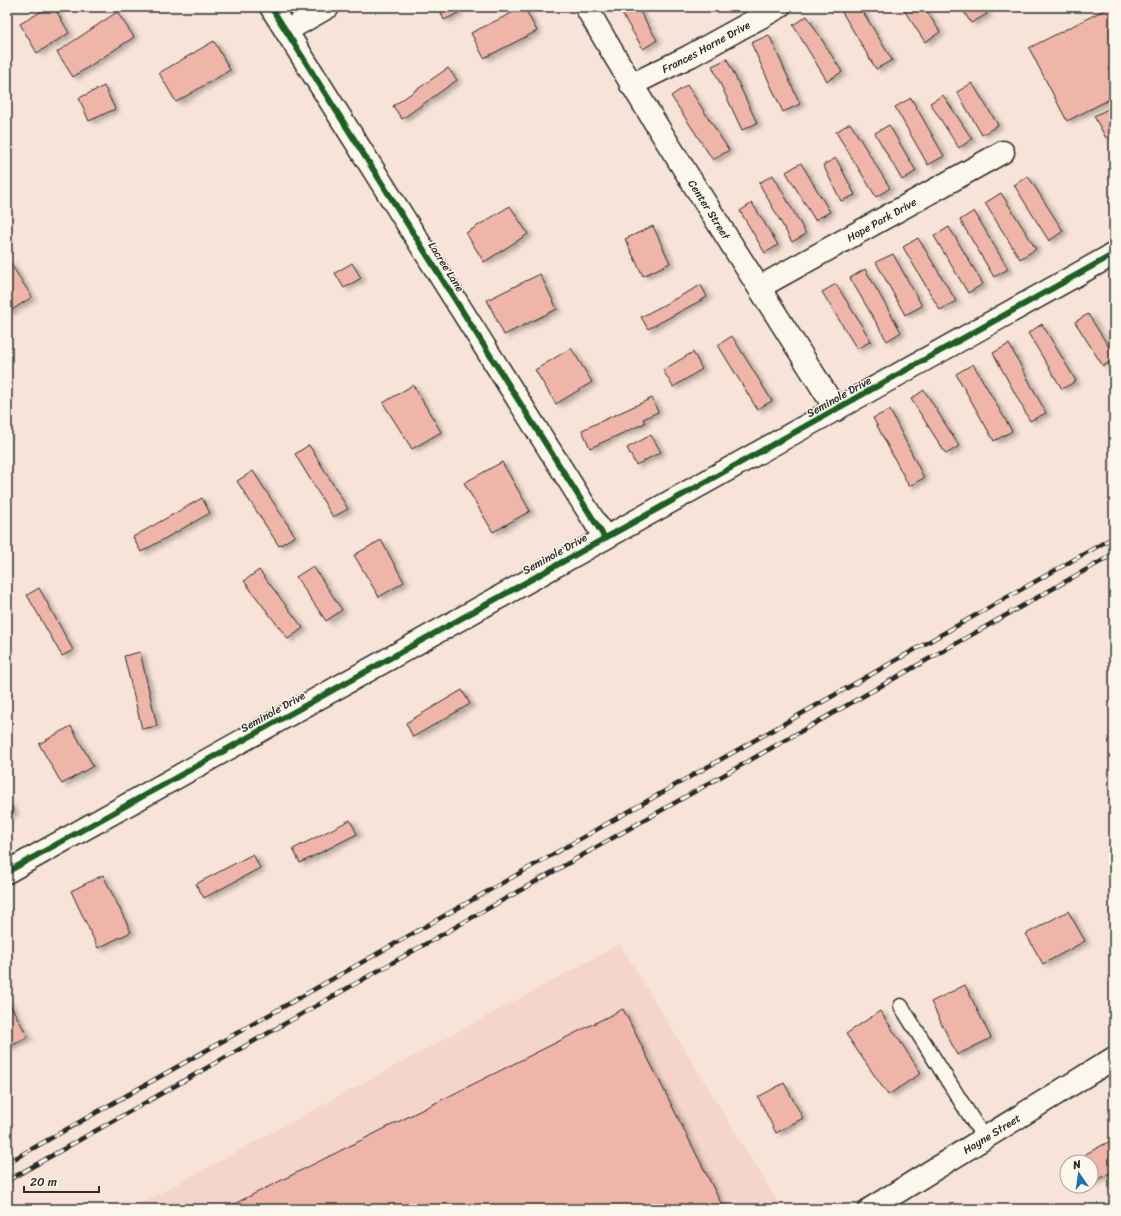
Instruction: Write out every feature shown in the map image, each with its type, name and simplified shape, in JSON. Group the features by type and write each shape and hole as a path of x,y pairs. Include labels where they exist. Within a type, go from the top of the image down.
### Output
{"street":[{"name":"Lacree Lane","path":"270,7 605,538"},
{"path":"286,31 328,7"},
{"name":"Center Street","path":"586,7 631,85 760,287 836,410"},
{"name":"Frances Horne Drive","path":"631,85 690,56 779,7"},
{"name":"Hope Park Drive","path":"760,287 1003,152"},
{"name":"Seminole Drive","path":"7,872 1114,254"},
{"name":"Hayne Street","path":"870,1209 1114,1058"}],"lane":[{"path":"902,1006 984,1138"}],"shaded area":[{"path":"620,944 782,1209 131,1209"}],"building":[{"path":"49,7 54,7 69,33 37,53 20,24"},
{"path":"439,7 456,7 458,13 444,20"},
{"path":"524,7 537,31 484,58 471,33"},
{"path":"618,7 637,7 657,40 643,49"},
{"path":"839,7 860,7 892,60 876,69"},
{"path":"902,7 924,7 940,32 925,42"},
{"path":"961,7 983,7 987,14 971,23"},
{"path":"1110,7 1114,7 1114,97 1067,121 1029,48"},
{"path":"117,12 134,37 73,77 57,52"},
{"path":"807,16 842,72 827,81 793,25"},
{"path":"769,35 800,104 783,112 751,43"},
{"path":"214,41 230,70 176,102 159,73"},
{"path":"727,59 757,123 742,130 712,66"},
{"path":"448,68 457,80 402,119 393,106"},
{"path":"972,83 998,125 982,135 957,92"},
{"path":"687,85 729,150 713,160 671,96"},
{"path":"104,86 115,109 89,121 79,98"},
{"path":"943,95 972,139 959,148 930,103"},
{"path":"911,98 944,156 928,165 895,107"},
{"path":"1114,106 1114,133 1106,138 1094,116"},
{"path":"850,123 890,188 876,197 836,132"},
{"path":"889,125 916,171 902,180 875,133"},
{"path":"836,158 855,195 841,201 823,165"},
{"path":"801,163 830,212 815,220 786,172"},
{"path":"773,175 806,234 792,242 759,183"},
{"path":"1028,176 1063,231 1049,241 1014,185"},
{"path":"1001,193 1036,249 1020,259 985,203"},
{"path":"752,203 778,245 765,253 740,211"},
{"path":"510,206 528,234 484,262 466,233"},
{"path":"974,211 1008,269 994,277 960,220"},
{"path":"653,226 670,263 643,276 625,239"},
{"path":"949,227 983,284 968,293 934,236"},
{"path":"918,238 956,301 940,310 903,247"},
{"path":"893,254 922,306 905,315 876,262"},
{"path":"9,261 32,297 7,313 7,263"},
{"path":"352,263 361,278 344,288 335,273"},
{"path":"865,269 901,332 887,341 850,278"},
{"path":"540,274 557,309 504,335 487,300"},
{"path":"836,284 871,341 857,349 822,292"},
{"path":"701,285 707,297 648,329 641,317"},
{"path":"1088,314 1114,355 1114,359 1103,366 1075,322"},
{"path":"1042,324 1076,381 1062,389 1028,333"},
{"path":"732,336 772,401 757,409 718,345"},
{"path":"1009,344 1046,413 1030,421 993,353"},
{"path":"571,348 592,382 556,404 535,370"},
{"path":"693,352 702,369 673,387 663,370"},
{"path":"973,364 1012,431 994,441 956,374"},
{"path":"413,385 441,432 412,449 383,403"},
{"path":"924,390 959,446 946,454 911,399"},
{"path":"652,398 658,412 643,419 645,423 590,448 582,430"},
{"path":"890,410 924,478 909,486 873,418"},
{"path":"651,435 661,452 636,465 627,448"},
{"path":"309,445 348,509 333,517 295,454"},
{"path":"502,462 530,511 493,532 464,483"},
{"path":"253,471 295,536 279,546 237,481"},
{"path":"202,498 210,513 141,552 133,537"},
{"path":"381,540 404,582 379,597 354,555"},
{"path":"313,566 342,610 326,621 296,577"},
{"path":"259,570 303,628 288,639 244,581"},
{"path":"39,588 73,650 62,656 27,595"},
{"path":"140,652 157,726 142,729 124,656"},
{"path":"462,690 470,704 413,737 406,723"},
{"path":"71,726 93,766 62,784 39,744"},
{"path":"7,801 14,812 7,816"},
{"path":"350,820 357,834 300,863 293,849"},
{"path":"253,854 260,868 204,898 196,884"},
{"path":"103,875 131,932 98,948 71,891"},
{"path":"1068,911 1085,941 1043,964 1026,934"},
{"path":"965,985 991,1038 957,1055 931,1002"},
{"path":"7,999 28,1037 7,1048"},
{"path":"623,1009 724,1209 224,1209"},
{"path":"880,1011 921,1073 888,1095 846,1034"},
{"path":"784,1083 803,1118 776,1133 758,1097"},
{"path":"1114,1139 1114,1171 1099,1179 1099,1154 1085,1154"}],"railway":[{"path":"7,1163 1114,537"},
{"path":"7,1181 1114,554"}],"cycle path":[{"path":"271,7 605,538"},
{"path":"7,872 1114,254"}]}
